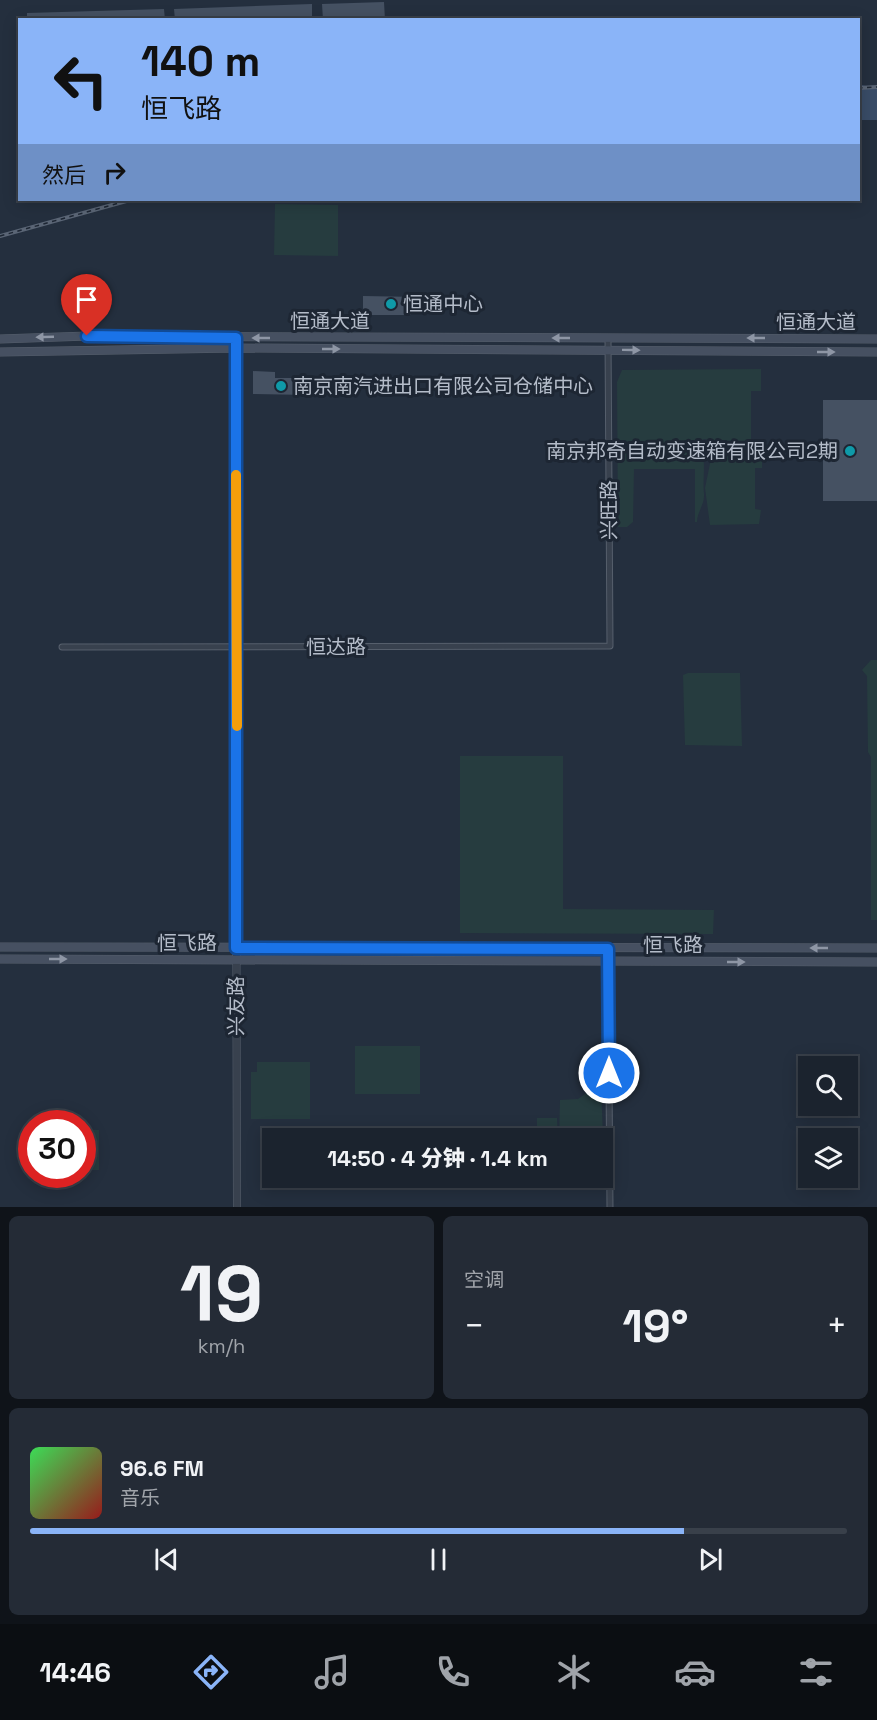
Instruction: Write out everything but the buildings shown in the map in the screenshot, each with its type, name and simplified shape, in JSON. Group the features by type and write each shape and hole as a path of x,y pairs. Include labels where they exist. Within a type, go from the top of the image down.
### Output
{"main road":[{"name":"恒通大道","path":"0,339 87,336 877,339"},
{"name":"恒通大道","path":"0,352 236,348 877,352"},
{"name":"恒飞路","path":"0,947 877,948"},
{"name":"恒飞路","path":"0,959 877,962"}],"street":[{"name":"兴友路","path":"236,338 237,1207"},
{"name":"兴旺路","path":"608,338 610,646"},
{"name":"恒达路","path":"62,647 610,646"},
{"path":"608,949 610,1207"}],"green space":[{"path":"275,204 338,205 338,256 274,255"},
{"path":"761,369 761,391 751,391 751,445 762,446 762,468 755,468 755,509 761,510 759,524 710,525 705,488 714,444 713,440 704,439 700,441 700,444 704,462 704,498 697,522 695,522 695,469 634,469 633,522 627,527 618,527 617,382 622,370"},
{"path":"871,660 877,660 877,920 871,920 871,757 868,752 867,676 862,670"},
{"path":"688,673 740,673 742,746 685,745 683,675"},
{"path":"460,756 563,756 563,909 714,910 713,934 460,933"},
{"path":"355,1046 420,1046 420,1094 355,1094"},
{"path":"257,1062 310,1062 310,1119 251,1119 251,1072 257,1072"},
{"path":"601,1082 603,1128 559,1128 560,1100 578,1099"},
{"path":"537,1118 557,1118 558,1128 537,1128"},
{"path":"96,1130 99,1130 99,1170 96,1170"}],"water":[{"path":"860,85 877,89 877,120 860,120"}],"railway":[{"path":"860,88 877,87"},
{"path":"0,236 126,201"}],"slow traffic":[{"path":"236,475 237,726"}],"place":[{"name":"恒通中心","path":"391,304"},
{"name":"南京南汽进出口有限公司仓储中心","path":"281,386"},
{"name":"南京邦奇自动变速箱有限公司2期","path":"850,451"}],"route":[{"path":"87,336 236,338 236,948 608,949 609,1073"}]}
